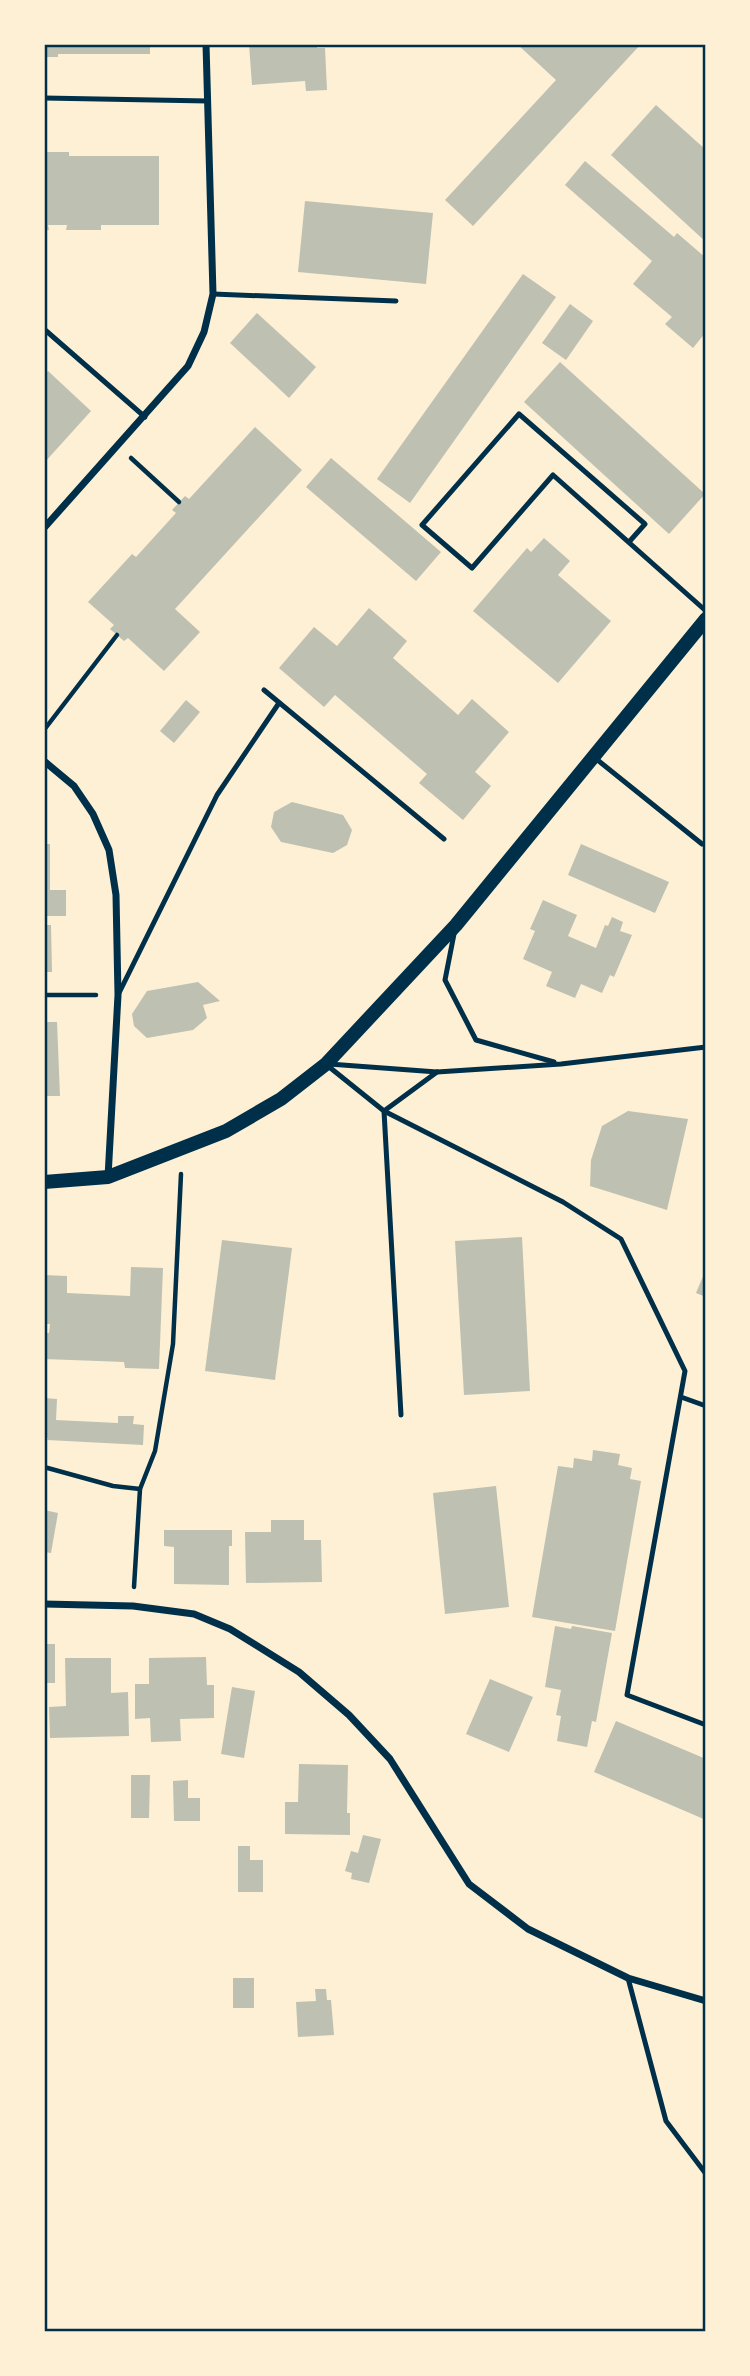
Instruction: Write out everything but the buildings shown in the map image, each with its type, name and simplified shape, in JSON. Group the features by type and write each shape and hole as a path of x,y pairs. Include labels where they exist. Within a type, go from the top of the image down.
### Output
{"main road":[{"path":"44,1182 108,1177 226,1131 281,1099 326,1064 456,925 706,619"}],"street":[{"path":"44,528 188,366 204,332 213,294 206,44"},
{"path":"44,761 74,786 93,814 109,850 116,895 118,995 108,1177"},
{"path":"44,1604 133,1606 194,1614 230,1629 299,1672 349,1715 390,1759 469,1884 528,1929 628,1978 706,2001"}],"lane":[{"path":"44,99 208,101"},
{"path":"213,294 396,301"},
{"path":"44,329 145,417"},
{"path":"629,542 645,524 519,414 422,525 472,569 553,475 706,611"},
{"path":"264,690 444,839"},
{"path":"118,995 217,795 279,703"},
{"path":"593,756 702,844"},
{"path":"456,925 445,980 476,1040 561,1064"},
{"path":"326,1064 437,1072 561,1064 706,1047"},
{"path":"326,1064 384,1111 563,1202 621,1239 685,1371 627,1695 706,1725"},
{"path":"384,1111 437,1072"},
{"path":"384,1111 401,1415"},
{"path":"681,1396 706,1406"},
{"path":"628,1978 666,2120 706,2174"}],"path":[{"path":"118,446 180,502"},
{"path":"44,730 117,635"},
{"path":"44,995 118,995"},
{"path":"133,1606 140,1489 155,1451 173,1344 182,1149"},
{"path":"44,1467 113,1486 140,1489"}]}
